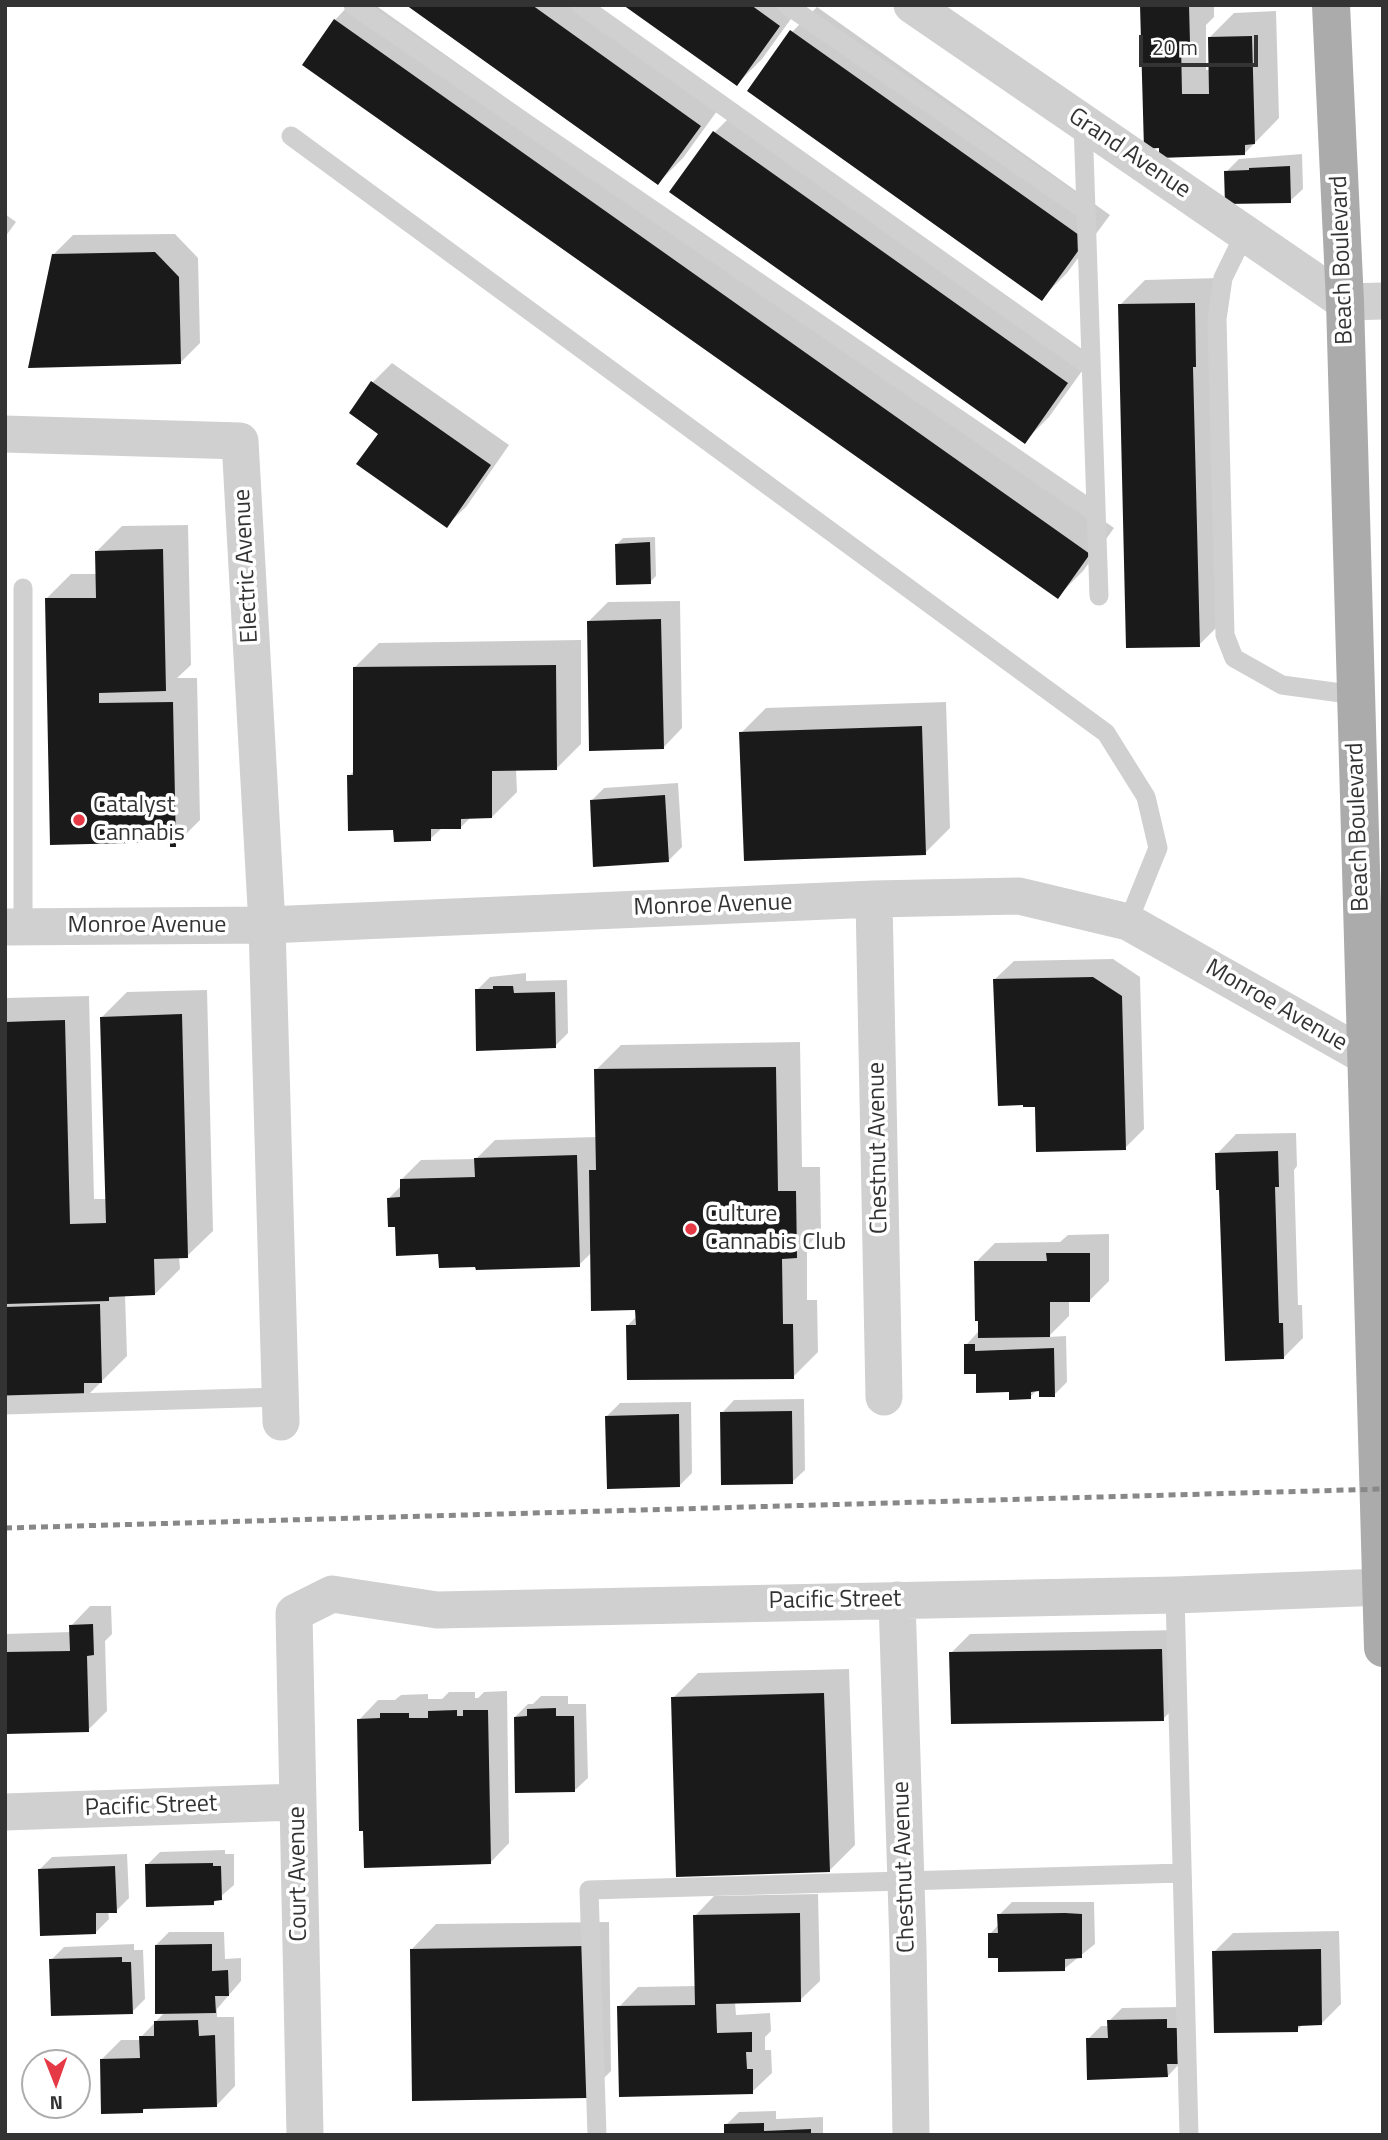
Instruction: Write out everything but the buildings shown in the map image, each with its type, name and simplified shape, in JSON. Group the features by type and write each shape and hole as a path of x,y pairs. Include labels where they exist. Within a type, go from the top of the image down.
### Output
{"main road":[{"name":"Beach Boulevard","path":"1331,5 1364,301 1356,695 1374,1056 1383,1648"}],"street":[{"name":"Grand Avenue","path":"912,5 1245,233 1364,301"},
{"name":"Electric Avenue","path":"5,434 240,441 267,925"},
{"name":"Monroe Avenue","path":"14,927 267,925 874,899 1019,896 1128,922 1374,1056"},
{"name":"Chestnut Avenue","path":"874,899 884,1397"},
{"path":"267,925 280,1409"},
{"name":"Pacific Street","path":"294,1613 332,1594 437,1610 1175,1595 1382,1587"},
{"name":"Chestnut Avenue","path":"897,1600 911,2135"},
{"name":"Court Avenue","path":"294,1613 305,2135"},
{"name":"Pacific Street","path":"5,1812 298,1802"}],"lane":[{"path":"353,5 1096,513"},
{"path":"581,5 1091,367"},
{"path":"787,5 1086,211"},
{"path":"1083,122 1099,596"},
{"path":"291,136 1106,733 1146,797 1158,848 1128,922"},
{"path":"1245,233 1223,278 1217,319 1225,635 1234,657 1282,685 1356,695"},
{"path":"14,927 23,588"},
{"path":"5,1405 280,1409"},
{"path":"1175,1595 1189,2135"},
{"path":"597,2135 589,1890 1182,1873"}],"railway":[{"path":"5,1528 1383,1489"}],"place":[{"name":"Catalyst Cannabis","path":"79,820"},
{"name":"Culture Cannabis Club","path":"691,1229"}]}
